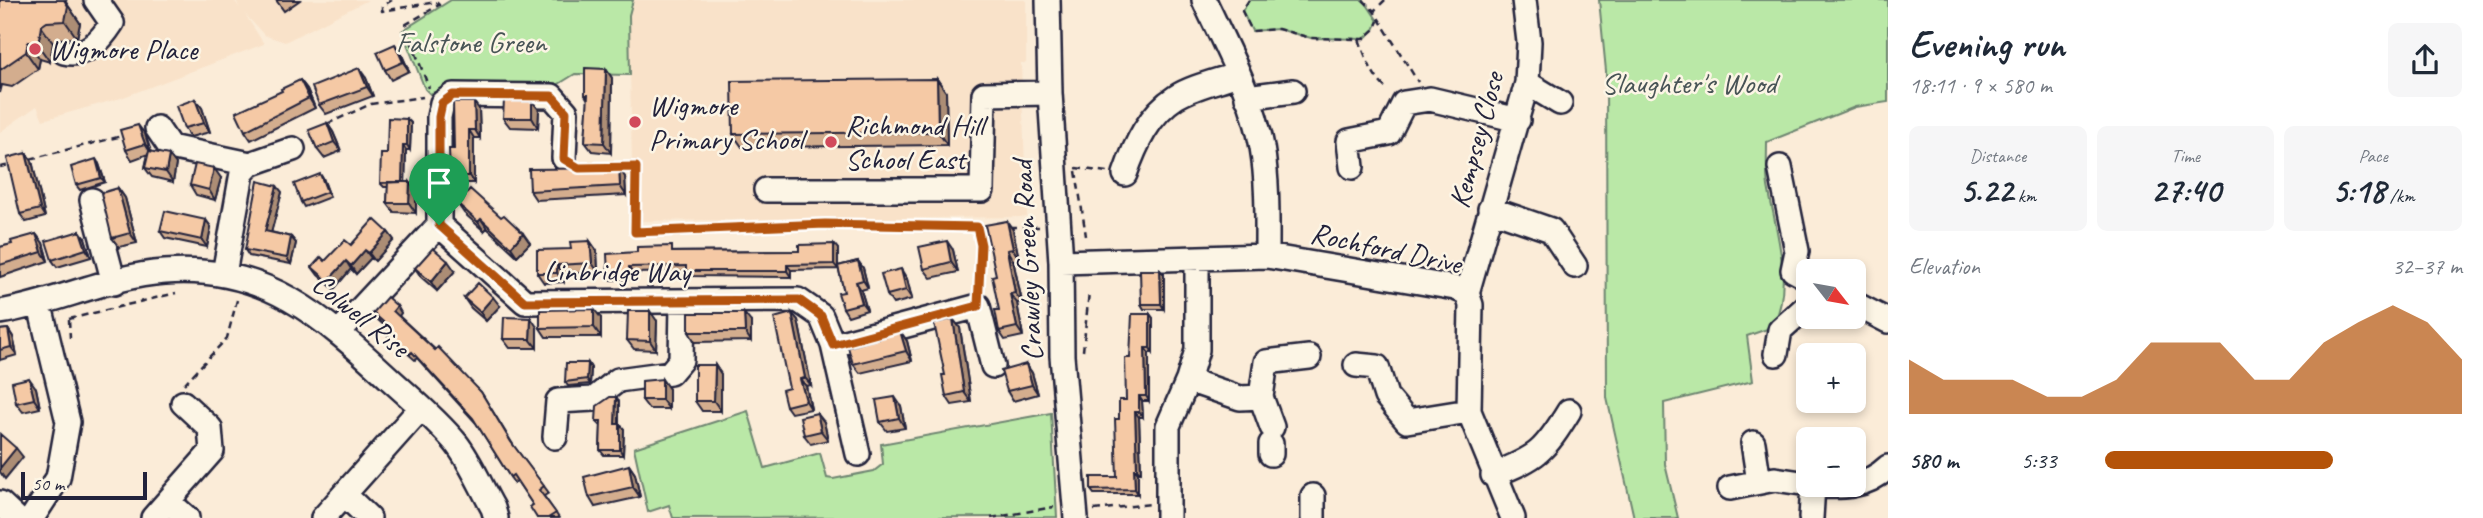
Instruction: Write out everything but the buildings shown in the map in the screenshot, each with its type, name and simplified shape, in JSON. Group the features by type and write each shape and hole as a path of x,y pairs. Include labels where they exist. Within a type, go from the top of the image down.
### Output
{"street":[{"path":"64,52 74,54 86,50 101,40 112,23 96,0"},
{"name":"Crawley Green Road","path":"1048,0 1050,93 1061,262 1062,356 1080,515"},
{"path":"1204,0 1238,74 1262,145 1267,192 1268,256"},
{"name":"Kempsey Close","path":"1467,293 1527,83 1530,42 1524,0"},
{"path":"1125,174 1136,143 1152,120 1176,97 1238,74"},
{"path":"1527,83 1560,103"},
{"path":"1247,97 1293,91"},
{"path":"766,190 982,190 984,94 1050,93"},
{"path":"339,332 439,225 439,117 442,103 453,95 552,96 566,112 564,159"},
{"path":"1352,167 1349,141 1389,133 1404,103 1430,99 1518,120"},
{"path":"157,128 170,147 250,164"},
{"path":"224,274 242,173 250,164 293,149"},
{"path":"1780,167 1798,259"},
{"path":"92,200 114,283"},
{"path":"1490,209 1550,230 1575,266"},
{"name":"Linbridge Way","path":"439,225 525,302 682,303 799,300 821,316 833,345 858,454"},
{"name":"Rochford Drive","path":"1061,262 1268,256 1455,288 1467,293 1471,305 1469,411 1493,475 1513,518"},
{"path":"1168,510 1168,426 1188,380 1197,350 1197,260"},
{"name":"Colwell Rise","path":"0,312 40,306 76,291 164,272 224,274 284,293 339,332 457,444 496,518"},
{"path":"555,437 558,401 594,399 618,380 670,373 681,360 682,303"},
{"path":"32,518 58,478 68,422 40,306"},
{"path":"833,345 978,306 993,366"},
{"path":"1866,310 1888,321"},
{"path":"1776,354 1780,330 1796,316"},
{"path":"1271,441 1261,397 1266,362 1309,357"},
{"path":"1356,365 1377,367 1386,396 1407,421 1469,411"},
{"path":"1188,380 1240,398 1261,397"},
{"path":"183,404 210,428 212,451 161,510 187,518"},
{"path":"323,518 421,408"},
{"path":"1493,475 1519,465 1547,447 1569,411"},
{"path":"1753,443 1759,482"},
{"path":"1866,482 1874,480 1888,467"},
{"path":"1730,488 1775,480 1796,483"},
{"path":"345,495 369,518"},
{"path":"1811,497 1811,518"},
{"path":"0,503 16,518"}],"path":[{"path":"324,125 371,104 432,95 405,25 439,5 436,2 382,11 382,6 392,0"},
{"path":"1249,0 1242,11 1252,30 1278,29 1311,38 1364,39 1374,30 1378,21"},
{"path":"1363,0 1374,11 1430,99"},
{"path":"1374,11 1385,0"},
{"path":"1359,39 1380,83 1404,103"},
{"path":"26,160 157,128"},
{"path":"564,159 579,168 636,167 635,232 825,224 991,227"},
{"path":"0,167 13,164"},
{"path":"1076,168 1125,174"},
{"path":"1084,210 1086,236"},
{"path":"977,227 981,245 978,306"},
{"path":"1004,227 1044,228"},
{"path":"69,319 181,292"},
{"path":"1083,355 1089,292"},
{"path":"183,404 181,387 227,338 239,294"},
{"path":"991,518 1054,507"},
{"path":"1080,515 1168,510"}],"shaded area":[{"path":"0,0 234,0 239,7 236,0 368,0 285,42 264,35 245,14 264,44 121,98 43,120 37,106 0,132"},
{"name":"Richmond Hill School East","path":"633,0 1026,0 1026,63 1021,63 1027,217 638,221 637,170 632,169 629,15"}],"green space":[{"name":"Falstone Green","path":"451,0 633,0 629,15 630,75 575,74 554,87 543,84 457,85 430,94 425,89 402,31"},
{"path":"1249,0 1364,0 1378,21 1374,30 1364,39 1311,38 1278,29 1252,31 1242,11"},
{"name":"Slaughter's Wood","path":"1599,0 1888,0 1888,102 1855,107 1767,142 1768,186 1783,275 1779,310 1773,327 1747,336 1753,381 1664,403 1665,464 1678,518 1634,518 1607,398 1606,71"},
{"path":"748,411 765,468 820,453 827,478 833,479 874,471 883,464 881,444 1051,413 1057,517 673,518 669,505 648,512 634,448"}],"place":[{"name":"Wigmore Place","path":"35,49"},
{"name":"Wigmore Primary School","path":"635,122"},
{"name":"Richmond Hill School East","path":"831,142"}],"route":[{"path":"453,95 552,96 566,112 564,159 579,168 636,167 635,232 825,224 977,227 981,245 978,306 833,345 821,316 799,300 682,303 525,302 439,225 439,117 442,103 453,95"}]}
